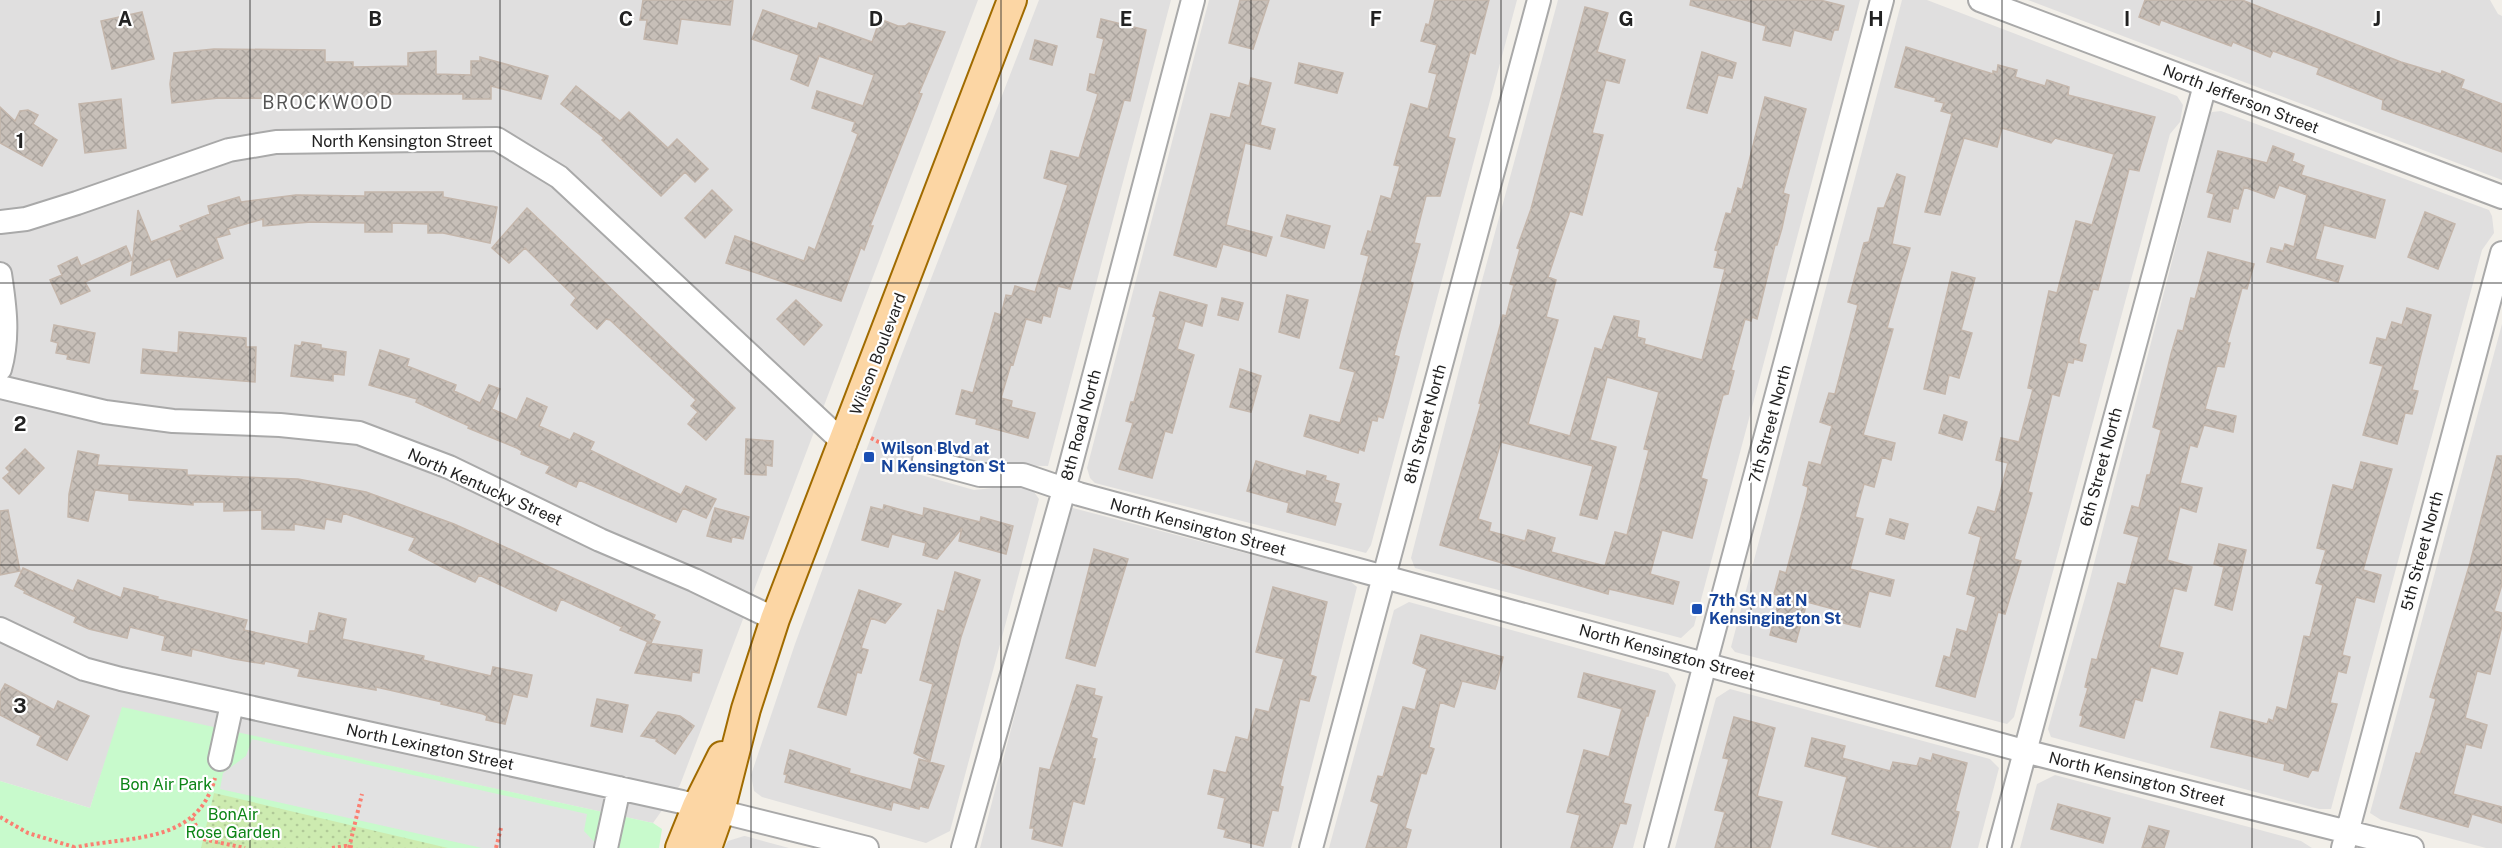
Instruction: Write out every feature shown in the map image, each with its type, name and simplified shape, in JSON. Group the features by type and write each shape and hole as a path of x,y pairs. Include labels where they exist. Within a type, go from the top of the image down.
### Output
{"main road":[{"name":"Wilson Boulevard","path":"680,848 709,808 746,709 775,619 858,441 1008,1"},
{"name":"Wilson Boulevard","path":"707,848 709,808"}],"street":[{"name":"8th Road North","path":"963,848 1064,490 1193,0"},
{"name":"8th Street North","path":"1311,848 1539,0"},
{"name":"7th Street North","path":"1656,848 1882,0"},
{"name":"North Jefferson Street","path":"1980,0 2502,196"},
{"name":"6th Street North","path":"1999,848 2205,86"},
{"name":"North Kensington Street","path":"0,222 26,219 230,150 276,142 497,139 559,177 858,441"},
{"name":"5th Street North","path":"2345,839 2502,253"},
{"path":"0,274 6,319 4,353 0,369"},
{"name":"North Kentucky Street","path":"0,387 105,412 173,421 280,425 359,433 449,468 600,540 694,580 775,619"},
{"name":"North Kensington Street","path":"924,460 980,475 1023,475 1064,490 1383,578 1707,663 2345,839 2412,848"},
{"name":"North Lexington Street","path":"0,629 84,669 232,704 709,808 867,848"},
{"path":"220,759 232,704"},
{"path":"606,848 619,788"}],"path":[{"path":"858,441 892,449"},
{"path":"0,817 28,833 74,848 141,839 169,831 192,818 211,791 220,759"},
{"path":"332,848 351,847 362,794"},
{"path":"192,818 203,839 245,848"},
{"path":"496,848 501,828"}],"shaded area":[{"path":"0,0 978,0 680,785 653,823 123,708 90,808 0,781"},
{"path":"1039,0 1171,0 1048,466 978,465 928,452 914,452 907,471 974,490 1011,486 1032,489 1039,499 950,831 926,843 762,797 754,791 751,775 795,644 898,364"},
{"path":"1209,0 1517,0 1371,545 1366,553 1095,483 1090,478 1087,468"},
{"path":"1558,0 1860,0 1694,626 1681,638 1415,568 1411,558 1480,288"},
{"path":"1902,0 1927,0 2177,96 2183,105 2180,122 2170,134 2014,717 2007,724 1735,652 1731,647"},
{"path":"2028,0 2490,0 2498,14 2502,16 2502,180"},
{"path":"2221,111 2489,210 2492,216 2494,233 2482,250 2331,809 2319,809 2051,737 2048,729 2088,587 2203,141 2201,131 2207,116 2212,112"},
{"path":"2502,324 2502,848 2486,848 2381,820 2370,813"},
{"path":"1069,507 1349,580 1357,587 1291,848 980,848"},
{"path":"1409,602 1668,673 1676,685 1633,848 1329,848 1394,610"},
{"path":"1730,689 1990,759 1999,768 1978,848 1675,848 1716,698"},
{"path":"252,739 587,814 584,831 600,848 482,848 220,789 223,773 246,756"},
{"path":"2055,775 2301,841 2312,848 2020,848 2037,784"},
{"path":"744,836 789,848 724,848 728,841"}],"green space":[{"name":"Bon Air Park","path":"122,707 653,823 662,829 659,848 0,848 0,781 90,808"},
{"name":"BonAir Rose Garden","path":"214,793 448,848 201,848"}],"building":[{"path":"643,0 733,0 730,25 681,19 677,44 644,39 647,20 640,20"},
{"path":"1240,0 1269,0 1253,49 1229,43"},
{"path":"1435,0 1489,0 1475,54 1470,52 1448,137 1455,139 1440,196 1426,196 1414,243 1420,244 1410,282 1413,283 1394,355 1399,357 1388,401 1383,418 1378,416 1377,421 1372,420 1364,451 1359,449 1358,453 1304,436 1310,415 1340,423 1355,372 1340,368 1369,256 1361,254 1368,231 1371,232 1381,196 1391,199 1400,166 1394,165 1411,104 1428,109 1437,74 1429,72 1437,45 1421,41 1426,24 1429,25"},
{"path":"1691,0 1820,0 1844,6 1838,30 1834,30 1831,40 1794,30 1790,46 1763,40 1766,26 1690,5"},
{"path":"2145,0 2242,0 2401,62 2441,74 2442,71 2464,80 2461,88 2502,104 2502,152 2382,109 2383,100 2317,74 2319,68 2273,51 2270,57 2233,42 2231,46 2161,20 2159,25 2139,17"},
{"path":"1585,7 1608,13 1597,52 1625,60 1619,83 1606,80 1592,133 1603,135 1582,215 1570,211 1548,277 1556,280 1546,317 1558,320 1528,424 1570,436 1595,348 1602,350 1614,316 1639,321 1637,337 1645,339 1644,344 1702,360 1725,269 1714,267 1718,251 1715,250 1726,213 1731,214 1738,188 1742,190 1765,97 1806,109 1783,193 1789,195 1782,228 1777,245 1775,245 1757,319 1752,317 1751,321 1745,319 1731,370 1734,371 1728,394 1723,395 1701,478 1707,480 1692,538 1662,530 1650,574 1679,582 1673,604 1609,589 1608,594 1440,545 1481,404 1479,403 1503,315 1506,316 1514,285 1510,284 1520,249 1517,248 1531,209","holes":["1607,377 1659,392 1644,449 1649,450 1627,535 1615,532 1605,566 1551,552 1555,538 1528,530 1525,541 1489,531 1491,523 1478,519 1501,442 1593,466 1580,515 1597,519 1616,447 1590,440"]},
{"path":"763,10 817,29 819,23 872,42 880,19 898,26 905,26 909,23 945,32 919,93 922,94 870,226 873,226 864,250 861,247 841,301 726,263 735,236 804,261 809,247 815,250 858,134 852,131 855,122 812,108 817,91 863,106 874,75 819,56 808,86 791,79 799,55 752,39"},
{"path":"142,12 154,59 112,69 101,21"},
{"path":"1101,19 1146,30 1130,101 1124,100 1070,289 1058,286 1050,317 1043,315 1041,323 1026,319 1001,398 1012,401 1011,407 1035,413 1028,438 976,424 977,419 956,414 962,390 973,393 995,313 1001,315 1006,295 1012,296 1015,286 1035,292 1068,185 1044,178 1051,151 1079,158 1098,94 1087,90 1090,74 1095,75 1104,39 1097,37"},
{"path":"1035,40 1057,46 1052,65 1030,59"},
{"path":"1906,47 1993,74 1993,71 1997,72 1998,65 2017,70 2015,77 2045,86 2047,80 2069,87 2068,95 2155,117 2139,171 2129,169 2098,290 2093,289 2079,339 2079,343 2086,345 2082,361 2074,359 2073,363 2068,362 2059,396 2052,394 2028,492 2032,493 2014,559 2021,561 2005,614 1998,612 1975,697 1936,686 1944,656 1950,658 1957,629 1967,632 1976,597 1967,594 1981,537 1969,533 1978,507 1995,512 2008,463 1996,460 2001,438 2019,442 2033,389 2028,388 2049,291 2057,293 2076,221 2092,225 2114,154 2055,138 2051,143 2002,128 1997,147 1964,138 1940,215 1925,212 1952,114 1941,111 1944,103 1935,101 1936,98 1895,87"},
{"path":"214,49 325,50 325,62 353,62 353,67 408,66 408,53 436,51 436,74 471,75 471,61 480,61 480,57 548,76 541,99 491,86 491,99 463,99 463,94 378,94 378,99 219,98 172,103 170,84 174,53"},
{"path":"1702,52 1736,63 1732,78 1718,75 1707,113 1687,108"},
{"path":"1299,63 1343,73 1337,93 1295,83"},
{"path":"1251,78 1271,83 1260,125 1275,129 1270,149 1245,143 1226,225 1272,237 1266,256 1223,244 1216,267 1174,255 1211,114 1230,118 1239,83 1249,86"},
{"path":"576,86 620,121 629,112 668,148 677,139 708,169 695,182 685,172 661,196 602,140 604,138 561,104"},
{"path":"121,99 126,148 85,153 79,104"},
{"path":"0,107 15,121 20,111 28,110 38,115 33,124 57,140 42,166 0,143"},
{"path":"2273,146 2294,154 2292,161 2304,166 2301,175 2385,200 2375,238 2324,225 2315,259 2343,266 2338,282 2267,262 2271,248 2283,251 2285,244 2294,247 2307,195 2279,185 2274,198 2244,187 2238,209 2233,208 2230,222 2208,217 2214,194 2207,192 2218,151 2267,163"},
{"path":"1897,174 1905,177 1892,244 1910,248 1887,328 1893,329 1863,435 1895,443 1891,460 1882,457 1874,487 1864,484 1855,517 1863,519 1850,569 1894,580 1890,596 1869,591 1860,627 1835,621 1837,610 1807,602 1796,642 1770,635 1780,596 1774,594 1780,571 1786,573 1807,494 1808,487 1803,485 1809,462 1821,465 1832,426 1820,422 1829,393 1835,394 1858,305 1848,302 1864,243 1869,242 1878,208 1884,208"},
{"path":"712,190 732,210 705,238 685,218"},
{"path":"365,192 443,192 443,197 497,207 490,243 443,233 428,233 428,224 392,223 392,232 365,232 365,223 311,222 263,226 263,219 228,229 230,234 216,238 223,258 177,277 170,259 131,275 138,210 151,242 182,230 180,226 210,214 208,206 239,197 241,202 296,195 365,196"},
{"path":"527,208 735,408 706,440 688,424 698,412 691,406 696,400 610,320 606,319 597,329 571,305 576,298 525,248 509,263 492,248"},
{"path":"2425,212 2455,224 2438,269 2408,257"},
{"path":"1287,215 1330,226 1324,248 1281,236"},
{"path":"126,246 132,260 85,282 90,291 61,304 50,280 62,275 58,266 77,257 81,266"},
{"path":"2208,252 2254,264 2247,289 2242,288 2227,343 2230,343 2224,367 2217,366 2205,409 2236,416 2233,432 2204,425 2197,447 2190,445 2180,483 2202,488 2196,512 2180,507 2167,560 2192,567 2186,591 2174,588 2159,647 2183,653 2177,674 2151,667 2142,701 2135,699 2124,738 2080,726 2083,716 2080,715 2088,688 2085,687 2092,659 2097,660 2118,583 2126,585 2139,537 2124,533 2132,506 2139,508 2147,475 2150,475 2161,430 2153,427 2171,354 2178,330 2183,331 2191,298 2195,299"},
{"path":"1952,272 1975,278 1961,330 1972,333 1959,378 1949,375 1945,394 1924,389"},
{"path":"1160,292 1207,305 1202,326 1185,321 1177,349 1194,355 1172,433 1165,431 1152,478 1119,469 1133,423 1126,421 1131,402 1134,402 1156,317 1153,316"},
{"path":"1287,295 1308,300 1299,338 1279,332"},
{"path":"1222,298 1243,303 1238,320 1218,315"},
{"path":"796,300 822,325 804,345 777,319"},
{"path":"2407,308 2431,315 2412,390 2418,391 2412,414 2405,413 2397,444 2363,435 2383,366 2370,363 2377,338 2386,340 2392,322 2402,325"},
{"path":"54,325 95,333 89,363 67,359 68,355 56,353 58,343 51,341"},
{"path":"179,332 246,338 246,347 256,347 255,382 141,373 143,349 178,353"},
{"path":"302,342 346,352 344,375 333,374 333,381 291,376 295,345 301,346"},
{"path":"380,350 409,359 407,366 456,385 454,391 480,403 489,385 500,389 492,409 517,420 527,398 547,407 539,426 570,440 574,433 594,442 590,450 681,495 686,486 716,499 706,518 683,508 676,522 579,480 576,487 546,473 550,466 521,454 522,451 517,448 468,428 469,426 416,402 417,399 369,385"},
{"path":"1240,369 1261,376 1251,412 1230,407"},
{"path":"1944,415 1967,422 1962,440 1939,433"},
{"path":"746,439 773,441 772,466 766,465 766,475 745,474"},
{"path":"25,449 44,468 19,494 3,478 10,472 6,468"},
{"path":"78,451 99,455 97,465 187,470 187,475 298,479 366,492 454,524 655,615 653,619 660,622 651,643 620,630 622,627 561,599 556,611 479,575 475,582 446,569 409,550 415,538 343,513 341,522 326,519 324,529 294,524 294,530 262,529 262,510 224,511 224,502 193,502 193,505 129,500 129,494 95,490 88,521 68,517 69,494"},
{"path":"2497,456 2502,456 2502,584 2494,611 2502,613 2502,626 2490,674 2477,671 2465,718 2487,725 2481,748 2466,744 2453,794 2502,807 2502,823 2472,814 2468,827 2400,808 2416,753 2420,754 2423,746 2436,699 2430,697 2470,563"},
{"path":"1256,461 1306,476 1307,471 1326,476 1325,480 1339,484 1334,502 1341,504 1335,525 1287,512 1289,503 1247,491"},
{"path":"2361,462 2392,469 2363,570 2381,575 2374,602 2356,597 2342,655 2350,657 2346,673 2338,671 2330,703 2337,704 2318,771 2312,770 2308,777 2284,770 2285,764 2211,747 2220,712 2267,724 2269,719 2273,721 2277,707 2287,710 2304,636 2310,637 2323,585 2316,583 2326,550 2317,548 2333,485 2353,490"},
{"path":"884,505 923,516 924,508 980,522 981,517 1013,526 1006,554 959,541 962,528 937,559 923,555 926,543 892,534 888,547 862,540 871,507 883,510"},
{"path":"715,508 749,517 743,539 732,537 731,542 707,536"},
{"path":"8,510 20,571 0,575 0,511"},
{"path":"1890,519 1908,524 1904,539 1886,534"},
{"path":"2219,544 2246,550 2232,610 2215,605 2224,567 2214,564"},
{"path":"1094,549 1128,559 1095,666 1066,658"},
{"path":"23,568 73,591 78,580 121,598 124,588 158,597 157,599 247,620 244,630 308,644 310,631 315,631 319,613 346,619 342,639 424,656 423,660 491,676 493,667 532,675 527,697 513,694 505,724 486,720 487,716 483,714 441,704 442,702 376,687 376,690 298,676 300,669 265,661 264,664 192,649 191,656 162,650 165,636 130,627 127,638 89,629 74,622 76,617 24,593 25,591 15,586"},
{"path":"955,572 980,580 961,637 930,761 914,753 933,684 920,680 938,610 944,612"},
{"path":"1273,587 1327,602 1310,675 1316,677 1309,701 1300,699 1280,786 1283,787 1278,811 1272,810 1263,846 1224,837 1226,830 1218,828 1225,798 1208,794 1214,770 1226,773 1236,737 1248,740 1256,709 1269,712 1284,659 1256,652"},
{"path":"859,590 901,604 885,623 871,618 861,648 868,650 861,673 857,672 846,715 818,707"},
{"path":"1421,635 1503,657 1497,683 1495,689 1462,681 1454,707 1440,702 1429,747 1434,749 1426,774 1421,773 1405,828 1411,830 1406,848 1366,848 1379,804 1371,801 1378,776 1383,777 1403,707 1415,710 1427,669 1413,663"},
{"path":"647,643 702,650 699,673 692,672 691,681 635,673"},
{"path":"1584,673 1655,691 1623,803 1631,805 1626,824 1620,823 1612,848 1571,848 1580,815 1567,812 1584,750 1609,757 1622,709 1578,697"},
{"path":"5,684 54,710 58,701 89,716 67,760 37,745 41,736 0,715 0,693"},
{"path":"1077,685 1095,689 1094,695 1102,697 1091,737 1097,739 1092,759 1095,759 1084,804 1073,801 1062,846 1032,839 1034,828 1030,828 1040,768 1050,770"},
{"path":"597,699 628,705 622,732 591,726"},
{"path":"658,712 680,716 694,726 675,754 656,741 657,739 641,736"},
{"path":"1734,717 1775,728 1757,796 1782,802 1770,848 1715,848 1725,812 1715,810 1729,759 1723,758"},
{"path":"1812,738 1845,746 1842,758 1890,771 1893,762 1917,766 1920,758 1931,761 1933,754 1967,763 1955,811 1959,812 1950,848 1881,848 1832,834 1847,777 1805,766"},
{"path":"790,750 850,769 849,773 911,790 919,759 944,766 928,808 920,806 919,809 893,802 891,810 785,782 787,775 784,774"},
{"path":"2058,804 2110,818 2103,843 2051,829"},
{"path":"2149,826 2169,831 2164,848 2142,848"}],"place":[{"name":"Wilson Blvd at N Kensington St","path":"869,457"},
{"name":"7th St N at N Kensingington St","path":"1697,609"}],"district":[{"name":"BROCKWOOD","path":"328,102"}]}
